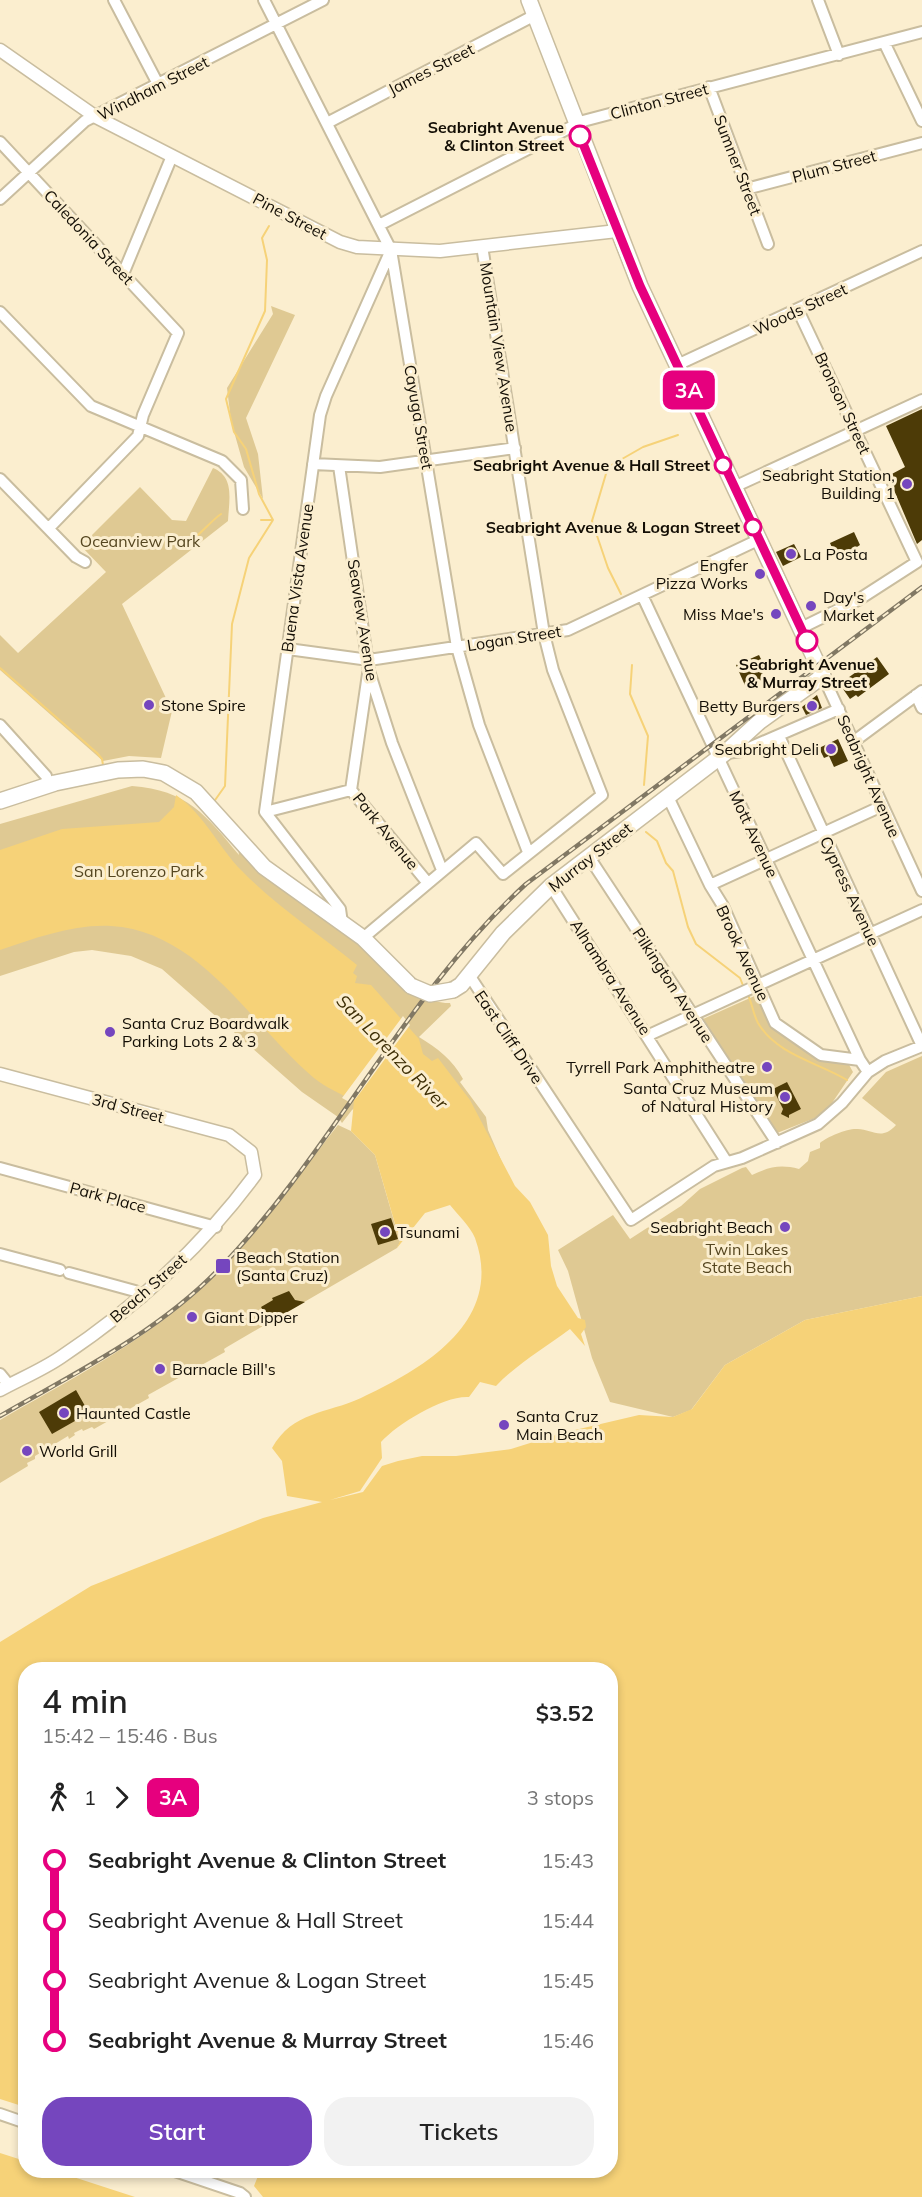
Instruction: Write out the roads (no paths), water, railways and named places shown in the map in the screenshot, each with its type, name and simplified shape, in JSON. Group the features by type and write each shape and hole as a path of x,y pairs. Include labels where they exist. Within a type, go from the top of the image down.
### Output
{"main road":[{"name":"Seabright Avenue","path":"529,0 617,231 758,540 823,676"},
{"name":"Murray Street","path":"469,975 503,933 551,886 722,756 759,722 823,676"},
{"name":"East Cliff Drive","path":"0,801 48,785 131,769 154,770 173,777 196,792 264,867 363,938 411,986 430,994 453,990 469,975"}],"street":[{"path":"114,0 159,86"},
{"name":"Cayuga Street","path":"264,0 391,250 457,647 479,724 528,852"},
{"name":"Windham Street","path":"0,199 72,130 322,0"},
{"path":"818,0 839,54"},
{"name":"James Street","path":"327,123 535,15"},
{"name":"Clinton Street","path":"379,225 576,124 922,32"},
{"path":"884,42 922,121"},
{"name":"Pine Street","path":"0,50 96,117 340,242 357,247 440,251 617,231"},
{"name":"Sumner Street","path":"709,87 768,244"},
{"name":"Caledonia Street","path":"0,142 178,333 140,426"},
{"name":"Plum Street","path":"746,189 922,143"},
{"path":"123,274 172,156"},
{"name":"Mountain View Avenue","path":"482,246 544,634 553,670 602,795 528,852"},
{"name":"Buena Vista Avenue","path":"265,812 313,464 326,396 391,250"},
{"name":"Woods Street","path":"677,364 922,251"},
{"name":"Bronson Street","path":"798,310 917,562 858,600 801,628"},
{"path":"0,312 91,406 222,461 241,480 243,509"},
{"path":"734,487 922,400"},
{"path":"49,528 138,436 140,426"},
{"path":"313,464 380,467 515,448"},
{"name":"Seaview Avenue","path":"339,466 369,666 392,743 442,870"},
{"path":"0,479 76,557 85,562"},
{"name":"Logan Street","path":"288,649 369,666 457,647 568,630 758,540"},
{"name":"Mott Avenue","path":"642,595 712,744 722,756 766,860 860,1060 868,1071"},
{"name":"Park Avenue","path":"369,666 351,790 428,882"},
{"name":"Seabright Avenue","path":"823,676 922,891"},
{"path":"853,742 919,693 922,708"},
{"name":"Murray Street","path":"722,756 742,752 839,709"},
{"path":"0,725 46,776 48,785"},
{"name":"Cypress Avenue","path":"779,736 922,1046"},
{"path":"337,919 332,898 265,812 351,790"},
{"name":"Brook Avenue","path":"668,797 710,885 723,906 779,1029 821,1055 860,1060"},
{"path":"710,885 882,806"},
{"path":"363,938 476,843 503,874 528,852"},
{"name":"Pilkington Avenue","path":"589,857 777,1143"},
{"name":"Alhambra Avenue","path":"551,886 649,1035 726,1161"},
{"path":"649,1035 922,910"},
{"name":"East Cliff Drive","path":"469,975 631,1220 714,1166 742,1158 818,1124 833,1113 868,1071 885,1061 922,1046"},
{"name":"3rd Street","path":"0,1074 229,1136 251,1152"},
{"name":"Beach Street","path":"4,1388 60,1358 142,1297 216,1227 255,1175 251,1152"},
{"name":"Park Place","path":"0,1168 216,1227"},
{"path":"0,1254 135,1291 142,1297"},
{"path":"0,1374 4,1388"},
{"path":"0,2114 18,2120"},
{"path":"196,2178 240,2193 245,2197"}],"water":[{"name":"San Lorenzo River","path":"176,795 186,803 233,862 283,908 357,965 353,973 357,976 355,983 371,985 419,1039 423,1054 432,1061 438,1058 470,1100 515,1186 530,1202 548,1235 551,1266 557,1286 578,1318 585,1320 586,1327 581,1334 585,1346 570,1329 522,1363 496,1386 480,1382 469,1397 435,1405 410,1419 381,1442 382,1458 360,1491 330,1500 363,1492 382,1466 398,1461 422,1456 456,1456 511,1449 562,1433 639,1415 673,1417 692,1409 725,1365 805,1320 922,1296 922,2197 0,2197 0,1642 91,1586 263,1518 322,1502 287,1496 282,1461 272,1448 280,1436 300,1420 361,1398 386,1386 433,1356 453,1338 469,1317 479,1294 481,1267 475,1238 464,1221 450,1205 425,1213 397,1248 400,1241 375,1155 351,1131 354,1101 314,1078 291,1057 223,984 198,963 172,945 143,932 111,926 69,930 0,950 0,850 62,829 159,822 174,807"}],"waterway":[{"path":"213,803 225,786 232,624 249,558 273,520 259,494 246,449 234,432 226,399 265,311 267,260 262,238 269,226"},
{"path":"621,594 608,568 592,521 608,467 643,447 678,435"},
{"path":"184,544 221,514"},
{"path":"261,520 273,520"},
{"path":"632,665 630,694 648,736 644,785"},
{"path":"0,668 97,753 103,765"},
{"path":"646,832 657,841 666,863 673,871 688,927 696,944 740,978 744,988"},
{"path":"747,993 758,1023 776,1043 798,1057 847,1080"}],"railway":[{"path":"0,1416 86,1368 142,1333 194,1293 218,1270 297,1176 405,1024 443,975 482,928 526,884 922,587"}],"place":[{"name":"Seabright Avenue & Clinton Street","path":"580,136"},
{"name":"Seabright Avenue & Hall Street","path":"723,465"},
{"name":"Seabright Station, Building 1","path":"907,484"},
{"name":"Seabright Avenue & Logan Street","path":"753,527"},
{"name":"La Posta","path":"791,554"},
{"name":"Engfer Pizza Works","path":"760,574"},
{"name":"Day's Market","path":"811,606"},
{"name":"Miss Mae's","path":"776,614"},
{"name":"Seabright Avenue & Murray Street","path":"807,641"},
{"name":"Stone Spire","path":"149,705"},
{"name":"Betty Burgers","path":"812,706"},
{"name":"Seabright Deli","path":"831,749"},
{"name":"Santa Cruz Boardwalk Parking Lots 2 & 3","path":"110,1032"},
{"name":"Tyrrell Park Amphitheatre","path":"767,1067"},
{"name":"Santa Cruz Museum of Natural History","path":"785,1097"},
{"name":"Seabright Beach","path":"785,1227"},
{"name":"Tsunami","path":"385,1232"},
{"name":"Beach Station (Santa Cruz)","path":"223,1266"},
{"name":"Giant Dipper","path":"192,1317"},
{"name":"Barnacle Bill's","path":"160,1369"},
{"name":"Haunted Castle","path":"64,1413"},
{"name":"Santa Cruz Main Beach","path":"504,1425"},
{"name":"World Grill","path":"27,1451"}],"park label":[{"name":"Oceanview Park","path":"140,541"},
{"name":"San Lorenzo Park","path":"139,871"},
{"name":"Twin Lakes State Beach","path":"747,1258"}]}
